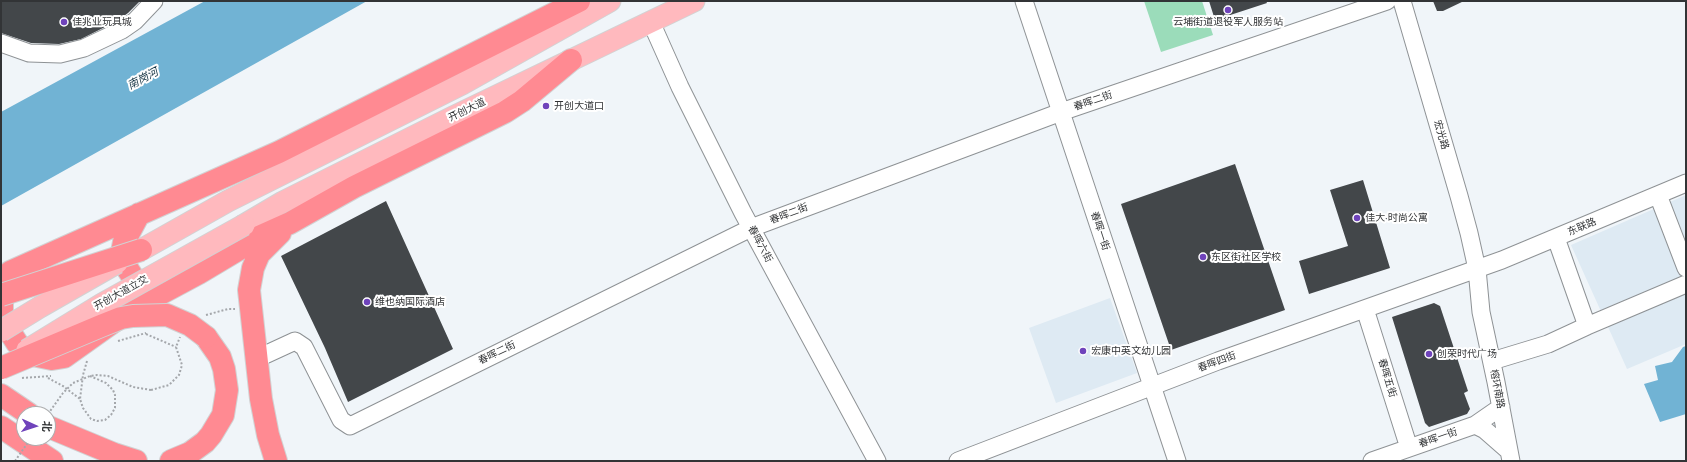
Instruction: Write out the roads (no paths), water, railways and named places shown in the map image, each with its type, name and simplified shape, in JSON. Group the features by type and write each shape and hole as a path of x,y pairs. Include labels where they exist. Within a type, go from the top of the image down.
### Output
{"highway":[{"path":"1,276 279,152 466,56 532,26 579,1"},
{"path":"23,267 7,281 2,290 2,316 10,332 17,343 28,354 40,358 58,359 69,355 91,337 130,310 199,273 260,236 290,223 354,187 505,112 522,101 571,60"},
{"path":"139,214 124,242 122,252 125,265 132,278 143,287 163,292"},
{"path":"276,461 268,435 261,399 249,290 253,268 259,254 271,240 290,223"},
{"path":"1,295 141,250"},
{"path":"1,367 121,318 133,316 167,316 190,325 206,337 220,357 224,369 227,390 223,415 212,435 190,453 171,461"},
{"path":"1,395 17,406"},
{"path":"2,428 28,461"},
{"path":"2,428 52,461"},
{"path":"56,431 114,454 136,461"},
{"path":"56,434 98,461"}],"main road":[{"path":"1,331 40,307 228,201 462,84 610,1"},
{"name":"开创大道","path":"244,225 297,195 694,1"},
{"name":"开创大道立交","path":"1,367 102,304 244,225"}],"street":[{"path":"1,43 29,53 60,54 84,48 122,30 135,21 154,1"},
{"name":"春晖一街","path":"1024,1 1177,461"},
{"name":"春晖二街","path":"256,359 295,340 304,347 341,420 350,426 751,228 1061,112 1387,1"},
{"name":"宏光路","path":"1402,1 1459,196 1477,269"},
{"name":"春晖六街","path":"651,22 680,87 751,228 877,461"},
{"name":"东联路","path":"1477,269 1524,252 1686,183"},
{"path":"1658,195 1686,268"},
{"path":"1556,238 1587,326"},
{"name":"春晖四街","path":"958,461 1152,386 1477,269"},
{"name":"榕环南路","path":"1477,269 1481,312 1510,456"},
{"path":"1492,361 1548,344 1686,284"},
{"name":"春晖五街","path":"1365,309 1409,448"},
{"name":"春晖一街","path":"1372,461 1475,425 1500,407"},
{"path":"1475,425 1485,430 1510,456"}],"water":[{"name":"南岗河","path":"205,1 367,1 1,206 1,112"},
{"path":"1686,346 1686,414 1660,422 1644,384 1658,380 1655,366 1672,362 1683,347"}],"place":[{"name":"云埔街道退役军人服务站","path":"1228,10"},
{"name":"佳兆业玩具城","path":"64,22"},
{"name":"开创大道口","path":"546,106"},
{"name":"佳大·时尚公寓","path":"1357,218"},
{"name":"东区街社区学校","path":"1203,257"},
{"name":"维也纳国际酒店","path":"367,302"},
{"name":"宏康中英文幼儿园","path":"1083,351"},
{"name":"创荣时代广场","path":"1429,354"}]}
